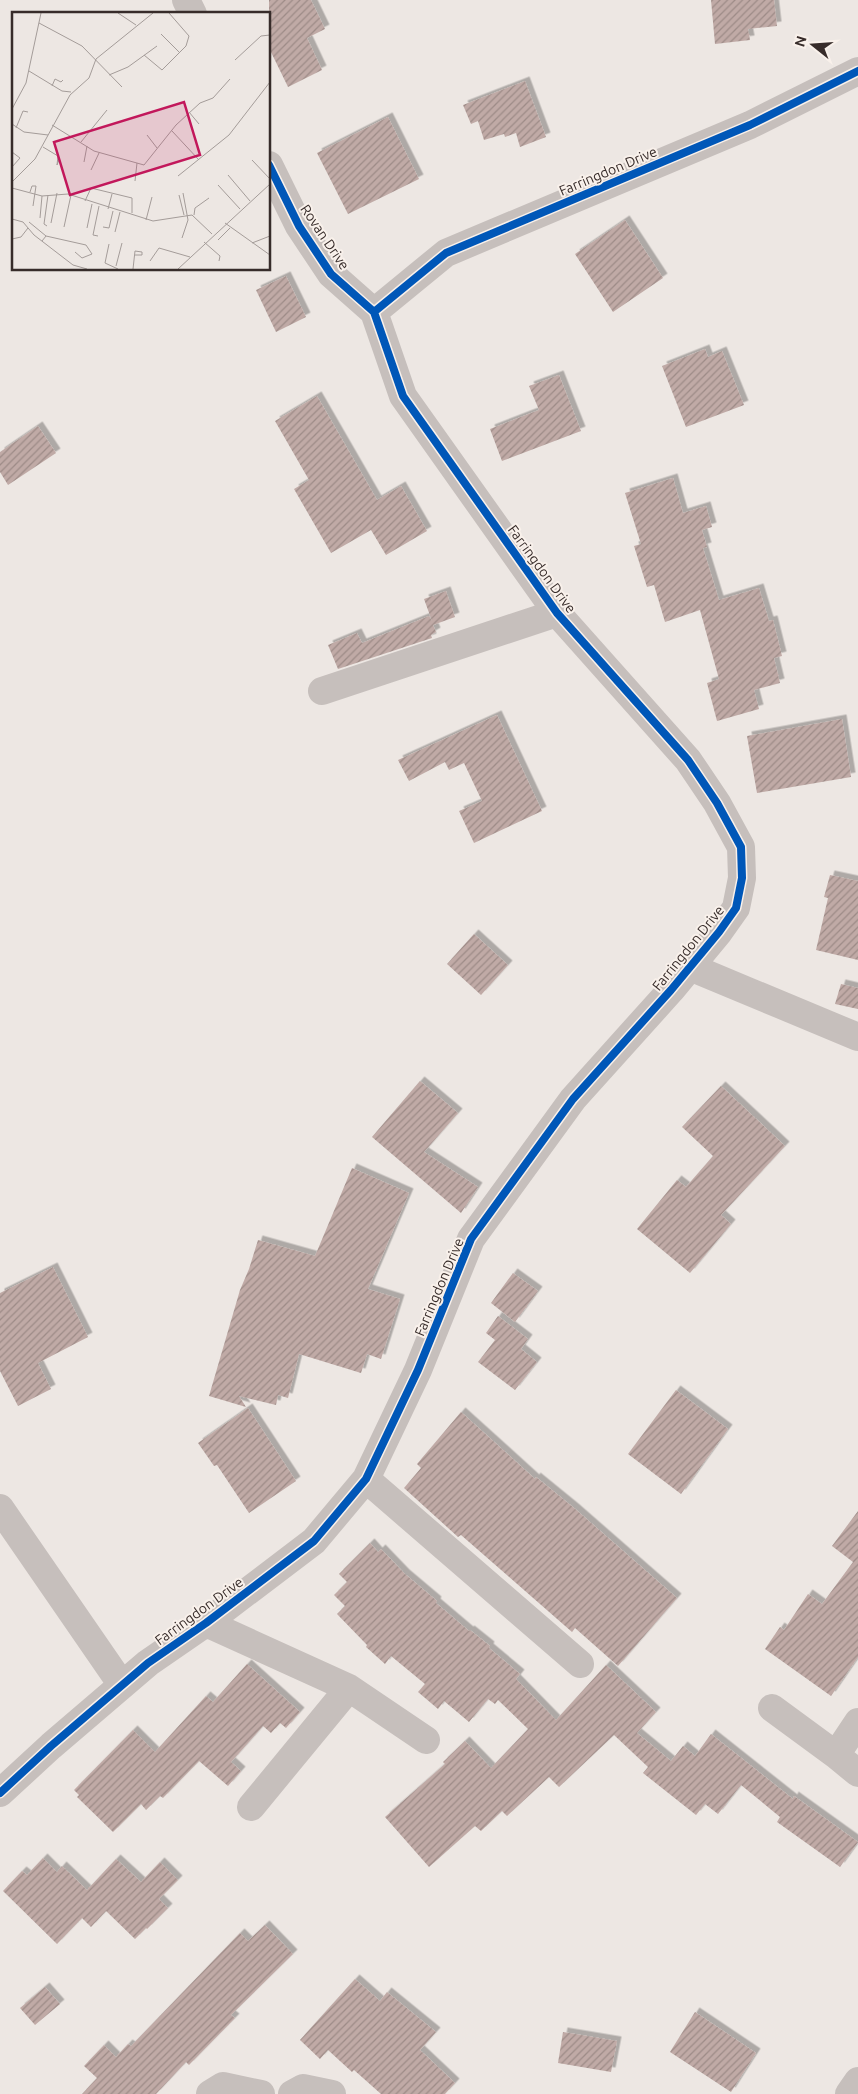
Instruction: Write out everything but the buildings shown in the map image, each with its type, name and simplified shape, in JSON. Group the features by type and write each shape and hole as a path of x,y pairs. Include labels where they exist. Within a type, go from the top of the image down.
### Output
{"street":[{"path":"186,0 192,12"},
{"name":"Farringdon Drive","path":"0,1793 51,1746 148,1663 206,1623 314,1541 366,1479 418,1370 471,1239 573,1099 690,967 736,908 742,878 741,847 717,803 688,760 557,613 403,396 374,312 446,253 750,125 858,71"},
{"name":"Rovan Drive","path":"270,167 299,226 331,274 374,312"},
{"path":"322,691 557,613"},
{"path":"690,967 858,1037"},
{"path":"366,1479 580,1664"},
{"path":"0,1508 122,1685"},
{"path":"206,1623 349,1688 426,1740"},
{"path":"251,1808 349,1688"},
{"path":"772,1708 836,1755 858,1774"},
{"path":"836,1755 858,1722"},
{"path":"210,2094 223,2086 261,2094"},
{"path":"292,2094 303,2088 332,2094"}],"cycle path":[{"path":"374,312 446,253 750,125 858,71"},
{"path":"0,1793 51,1746 148,1663 206,1623 314,1541 366,1479 418,1370 471,1239 573,1099 671,990 719,932 736,908 742,878 741,847 717,803 688,760 557,613 403,396 374,312 331,274 299,226 270,167"}]}
